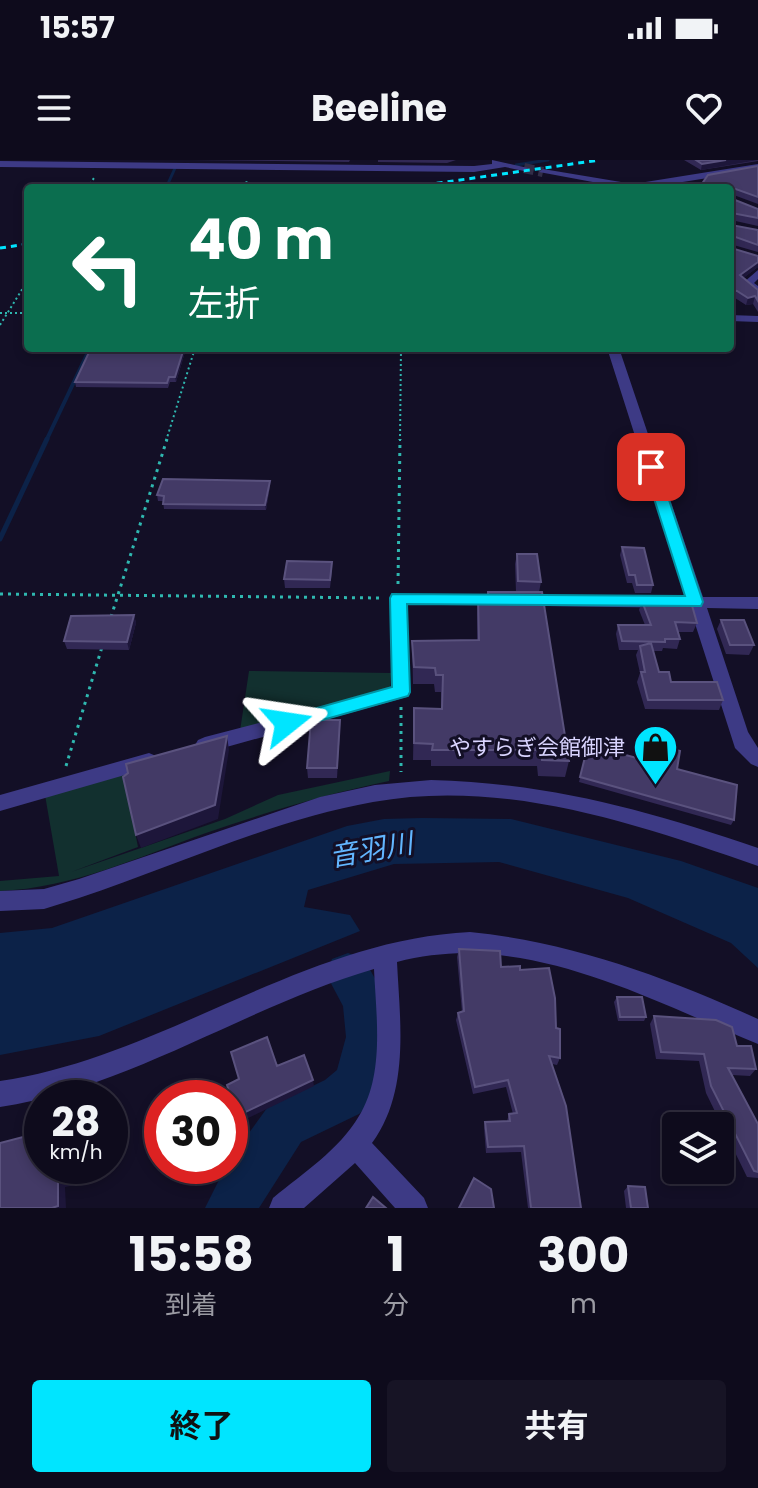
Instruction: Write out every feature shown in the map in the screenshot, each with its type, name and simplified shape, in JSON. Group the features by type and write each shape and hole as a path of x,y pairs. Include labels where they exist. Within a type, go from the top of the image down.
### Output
{"street":[{"path":"489,160 524,168"},
{"path":"0,164 426,163 474,169 506,164"},
{"path":"543,172 553,167 619,184"},
{"path":"658,184 758,167"},
{"path":"758,273 748,283 758,292"},
{"path":"734,318 758,319"},
{"path":"614,352 745,748 758,759"},
{"path":"193,748 401,692 398,598 758,603"},
{"path":"0,803 164,757"},
{"path":"0,901 44,899 321,804 402,789 487,789 547,796 689,832 758,857"},
{"path":"0,1094 83,1073 385,954 437,943 505,946 574,962 654,986 758,1032"},
{"path":"283,1208 355,1144 382,1094 388,1057 385,954"},
{"path":"355,1144 414,1208"}],"path":[{"path":"0,325 24,287"},
{"path":"0,313 24,313"},
{"path":"108,624 194,352"},
{"path":"0,594 398,598 401,352"},
{"path":"60,785 104,639"},
{"path":"401,692 402,789"}],"green space":[{"path":"249,671 391,673 390,689 240,731"},
{"path":"390,771 389,781 274,811 79,878 27,889 0,891 0,881 59,876 45,795 123,772 138,847 71,872 225,819 278,795"}],"water":[{"name":"音羽川","path":"384,819 511,819 681,861 758,888 758,968 731,943 628,898 499,862 394,864 308,890 304,907 350,915 360,931 99,1036 0,1055 0,933 52,928 347,826"}],"building":[{"path":"696,160 726,160 702,164"},
{"path":"758,166 758,197 734,188 734,184 702,184 708,175"},
{"path":"734,200 758,209 758,218 734,213"},
{"path":"734,226 758,230 758,245 734,236"},
{"path":"734,249 758,256 758,262 740,275 758,290 758,301 755,296 748,298 734,291"},
{"path":"89,352 183,352 175,377 169,377 167,383 75,382"},
{"path":"163,479 270,481 265,505 163,504 164,496 157,495"},
{"path":"622,547 644,548 653,585 637,585 635,575 629,575"},
{"path":"517,554 537,554 541,582 518,581"},
{"path":"287,561 332,562 330,580 284,579"},
{"path":"488,592 542,592 569,761 542,760 541,750 432,750 433,744 414,743 414,708 442,709 443,675 436,675 435,668 414,667 412,641 479,640 478,597 488,597"},
{"path":"642,601 691,602 697,623 675,622 680,639 665,639 665,642 622,641 618,625 651,625"},
{"path":"134,615 127,642 64,641 71,616"},
{"path":"721,620 744,620 754,645 730,645"},
{"path":"651,643 659,672 669,672 671,682 717,682 723,700 648,700 641,672 645,672 640,646"},
{"path":"311,720 340,720 337,768 307,768"},
{"path":"227,736 215,805 136,835 123,777 128,773 126,764"},
{"name":"やすらぎ会館御津","path":"652,743 680,751 677,769 737,785 734,820 580,777 588,745 648,761"},
{"path":"459,949 500,951 501,967 520,966 520,970 549,968 555,998 556,1028 560,1029 560,1058 549,1056 566,1106 581,1208 531,1208 524,1146 488,1147 485,1122 510,1121 509,1114 517,1113 508,1080 475,1087 458,1013 464,1011"},
{"path":"617,997 642,997 646,1017 620,1017"},
{"path":"654,1016 716,1020 732,1027 737,1046 751,1046 756,1069 728,1068 758,1124 758,1172 754,1171 734,1131 734,1112 724,1112 711,1086 704,1054 661,1052"},
{"path":"267,1037 277,1066 304,1055 313,1080 248,1111 248,1080 237,1080 231,1052"},
{"path":"24,1137 24,1184 58,1184 58,1206 0,1208 0,1143"},
{"path":"474,1178 491,1189 494,1208 459,1208"},
{"path":"628,1186 645,1187 648,1208 631,1208"},
{"path":"373,1197 386,1208 366,1208"}],"waterway":[{"path":"516,165 548,160"},
{"path":"168,184 176,166"},
{"path":"46,441 88,352"},
{"path":"0,539 47,439"},
{"path":"231,1208 246,1180 284,1125 342,1097 357,1084 369,1037 365,1000 348,974"}],"tunnel":[{"path":"524,168 543,172"}],"railway":[{"path":"432,184 600,160"},
{"path":"0,248 24,245"}],"place":[{"name":"やすらぎ会館御津","path":"656,786"}],"route":[{"path":"287,723 401,692 398,598 695,602 651,467"}]}
